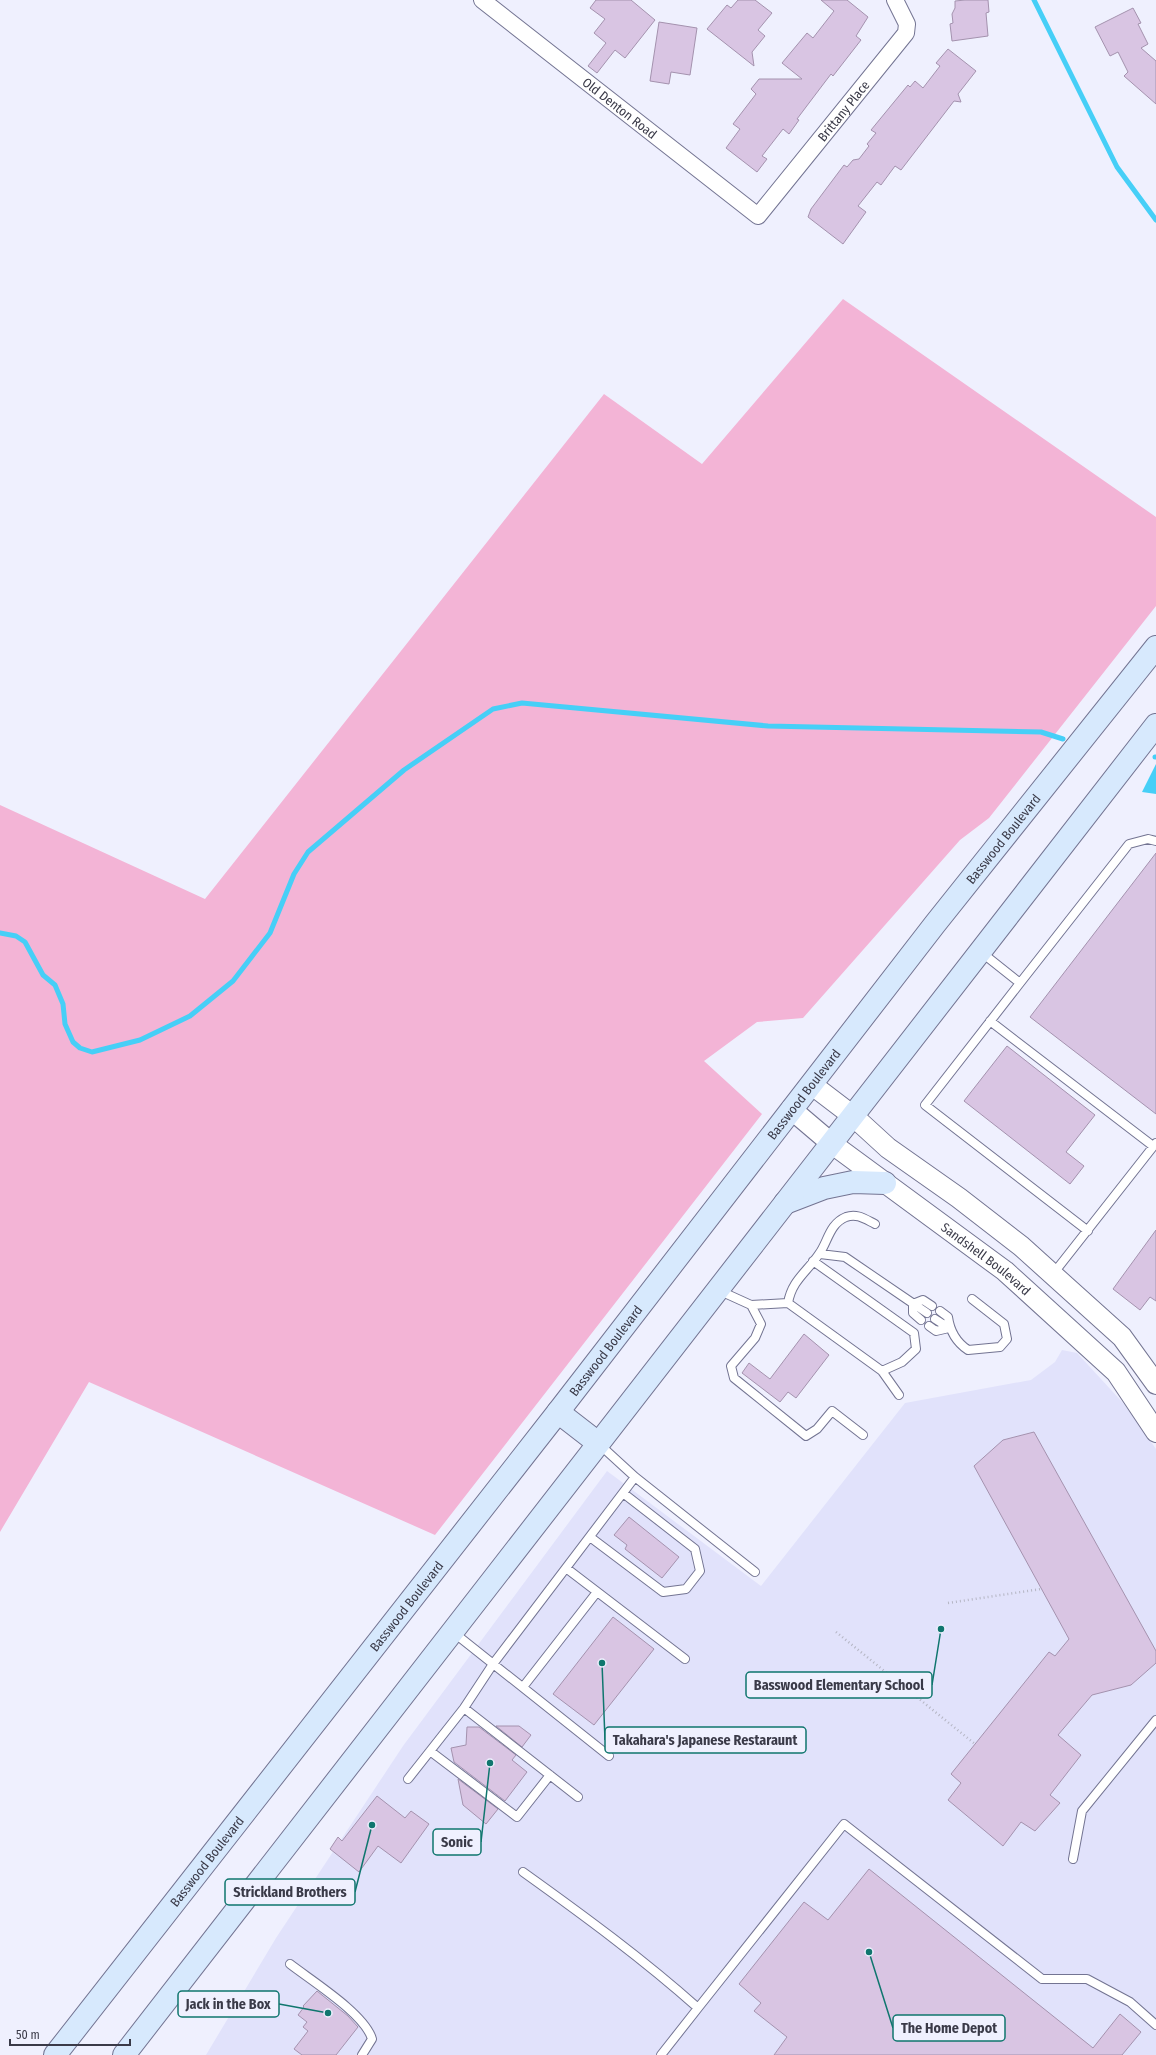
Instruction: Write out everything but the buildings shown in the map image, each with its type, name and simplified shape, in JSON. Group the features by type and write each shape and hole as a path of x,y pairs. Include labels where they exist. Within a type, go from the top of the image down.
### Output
{"main road":[{"name":"Basswood Boulevard","path":"55,2055 558,1412 935,924 1156,647"},
{"path":"124,2055 1156,725"},
{"path":"784,1204 824,1188 846,1183 885,1182"},
{"path":"558,1412 598,1443"}],"street":[{"name":"Old Denton Road","path":"482,0 758,216"},
{"name":"Brittany Place","path":"758,216 906,34 907,24 895,0"},
{"path":"811,1084 853,1116 888,1148 959,1198 1021,1246 1122,1337 1156,1384"},
{"name":"Sandshell Boulevard","path":"791,1110 832,1143 1005,1271 1116,1372 1156,1432"}],"lane":[{"path":"1088,1231 925,1105 1129,844 1148,839 1156,841"},
{"path":"980,951 1020,983"},
{"path":"990,1021 1155,1145 1053,1274"},
{"path":"788,1303 790,1290 820,1254 826,1236 834,1226 845,1217 859,1216 875,1224"},
{"path":"820,1254 845,1257 927,1313"},
{"path":"813,1261 914,1333 916,1349 902,1362 882,1371"},
{"path":"718,1289 751,1305 788,1303 882,1371 899,1395"},
{"path":"940,1311 948,1317 949,1328 958,1343 968,1350 1000,1347 1007,1339 1004,1324 972,1299"},
{"path":"913,1304 923,1300 932,1306"},
{"path":"913,1304 913,1313 921,1320"},
{"path":"751,1305 761,1324 750,1343 730,1366 734,1378 806,1436 818,1429 832,1411 863,1435"},
{"path":"935,1319 949,1328"},
{"path":"929,1326 936,1331 949,1328"},
{"path":"598,1443 635,1477 755,1572"},
{"path":"408,1780 464,1708 493,1664 635,1477"},
{"path":"590,1536 663,1592 686,1589 700,1571 695,1549 623,1493"},
{"path":"566,1568 685,1659"},
{"path":"523,1687 597,1592"},
{"path":"452,1631 609,1756"},
{"path":"464,1708 578,1797"},
{"path":"1073,1859 1082,1811 1156,1720"},
{"path":"430,1751 517,1817 550,1775"},
{"path":"661,2055 844,1824 1042,1979 1088,1979 1130,2002 1156,2025"},
{"path":"523,1872 574,1909 678,1990 698,2008"},
{"path":"290,1964 361,2019 370,2032 372,2039 362,2055"}],"path":[{"path":"948,1603 1041,1589"},
{"path":"836,1632 975,1744"}],"shaded area":[{"path":"843,299 1156,517 1156,606 989,818 960,840 803,1018 757,1022 704,1061 762,1114 435,1535 89,1382 0,1532 0,805 205,899 604,394 702,464"},
{"path":"1062,1350 1077,1353 1124,1404 1156,1449 1156,2055 206,2055 276,1938 403,1746 607,1471 761,1586 905,1403 1031,1380 1055,1362"}],"water":[{"path":"1156,764 1156,794 1142,792"}],"waterway":[{"path":"1034,0 1117,167 1156,220"},
{"path":"0,933 16,936 25,942 43,975 55,985 63,1004 65,1024 73,1042 80,1048 92,1052 140,1040 190,1016 233,981 270,933 294,874 308,852 404,770 493,709 522,703 768,726 1041,732 1063,739"}],"place":[{"name":"Basswood Elementary School","path":"941,1629"},
{"name":"Takahara's Japanese Restaraunt","path":"602,1663"},
{"name":"Sonic","path":"490,1763"},
{"name":"Strickland Brothers","path":"372,1825"},
{"name":"The Home Depot","path":"869,1952"},
{"name":"Jack in the Box","path":"328,2013"}]}
